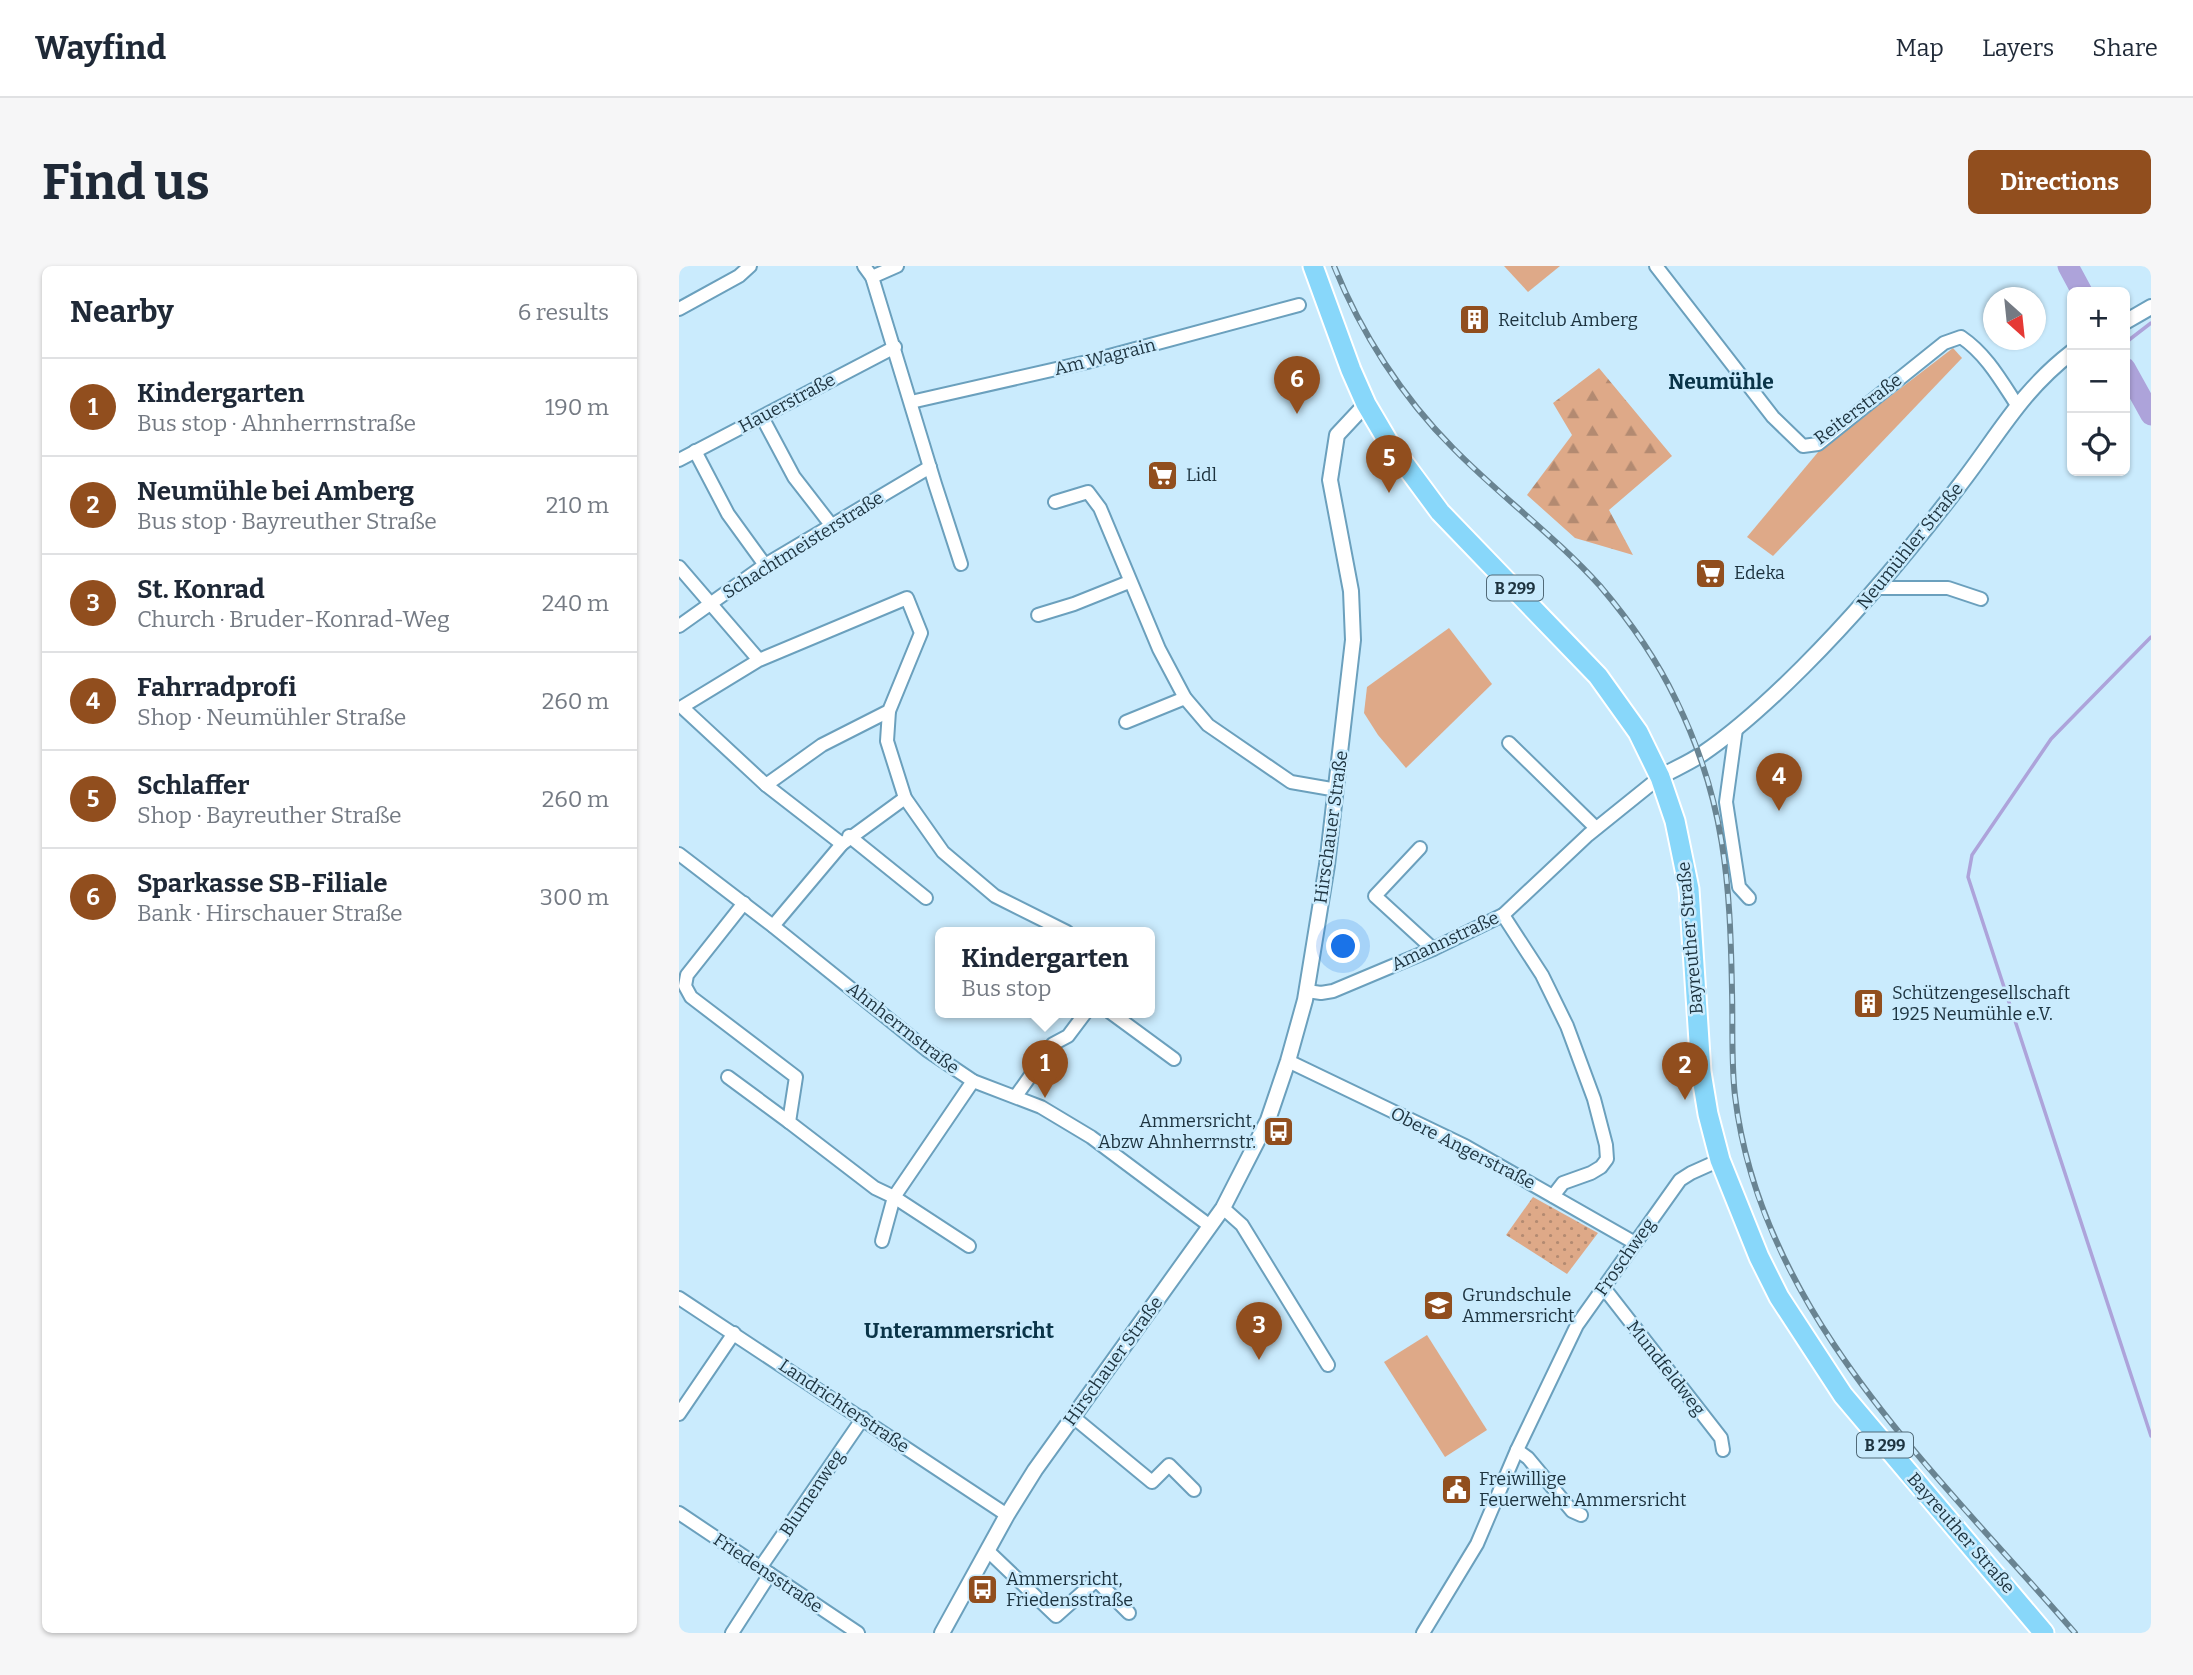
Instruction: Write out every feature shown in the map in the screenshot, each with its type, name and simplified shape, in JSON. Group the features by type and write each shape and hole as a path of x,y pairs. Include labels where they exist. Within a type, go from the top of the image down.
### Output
{"main road":[{"name":"Bayreuther Straße","path":"1313,266 1350,370 1389,443 1440,512 1598,676 1637,732 1660,777 1675,821 1689,889 1701,1072 1720,1160 1759,1257 1779,1297 1843,1395 2044,1633"}],"street":[{"path":"679,309 739,276 750,266"},
{"path":"897,266 868,271 895,347 961,565"},
{"name":"Reiterstraße","path":"1656,266 1773,417 1803,446 1818,444 1944,343 1961,337 1976,347 1994,368 2017,405"},
{"name":"Am Wagrain","path":"911,402 1087,362 1299,305"},
{"path":"2130,319 2151,307"},
{"name":"Hauerstraße","path":"679,460 895,347"},
{"name":"Neumühler Straße","path":"1660,777 1700,755 1736,729 1774,696 1846,624 1912,548 2017,405 2067,356"},
{"name":"Hirschauer Straße","path":"941,1633 1007,1515 1072,1416 1223,1208 1268,1120 1307,991 1336,790 1353,640 1350,591 1330,480 1337,435 1366,404"},
{"path":"762,417 795,477 832,526"},
{"path":"695,452 728,514 765,565"},
{"name":"Schachtmeisterstraße","path":"679,626 765,565 930,467"},
{"path":"1055,502 1088,492 1100,508 1159,649 1185,698 1208,725 1291,782 1336,790"},
{"path":"679,567 759,660"},
{"path":"1038,615 1129,582"},
{"path":"1877,588 1948,588 1981,599"},
{"path":"926,898 766,785 682,707 759,660 907,598 921,633 889,712 887,741 905,798 943,852 995,895 1057,927"},
{"path":"1126,722 1185,698"},
{"path":"766,785 823,745 889,712"},
{"path":"1736,729 1726,802 1739,887 1749,898"},
{"path":"1509,743 1597,828"},
{"name":"Amannstraße","path":"1307,991 1333,991 1433,949 1503,915 1597,828 1660,777"},
{"path":"773,926 846,840 905,798"},
{"path":"1420,848 1375,896 1433,949"},
{"name":"Ahnherrnstraße","path":"679,855 744,903 927,1050 972,1081 1041,1107 1091,1137 1210,1226"},
{"path":"744,903 687,975 681,987 796,1077 789,1122"},
{"path":"1503,915 1542,975 1567,1026 1594,1100 1606,1145 1607,1159 1601,1167 1563,1183 1553,1196"},
{"path":"1016,1096 1053,1044 1068,1036 1082,1018"},
{"path":"1118,1018 1174,1059"},
{"name":"Obere Angerstraße","path":"1288,1061 1465,1146 1635,1242"},
{"path":"728,1077 876,1188 894,1196 969,1246"},
{"path":"882,1241 894,1196 972,1081"},
{"name":"Froschweg","path":"1423,1633 1477,1544 1517,1450 1577,1325 1680,1180 1720,1160"},
{"path":"1223,1208 1241,1225 1328,1365"},
{"name":"Mundfeldweg","path":"1604,1288 1721,1438 1724,1450"},
{"name":"Landrichterstraße","path":"679,1298 1007,1515"},
{"path":"679,1413 734,1333"},
{"path":"1072,1416 1152,1482 1169,1465 1194,1490"},
{"name":"Blumenweg","path":"732,1633 765,1571 863,1418"},
{"path":"1517,1450 1528,1458 1572,1511 1581,1514"},
{"name":"Friedensstraße","path":"679,1513 858,1633"},
{"path":"988,1551 1056,1616 1093,1583 1099,1583 1129,1613"}],"green space":[{"path":"1504,266 1560,266 1528,292"},
{"path":"1953,348 1962,358 1773,556 1747,537 1819,451"},
{"path":"1599,368 1672,456 1609,510 1633,555 1575,538 1527,495 1572,435 1553,403"},
{"path":"1449,628 1492,684 1406,768 1378,735 1364,713 1367,687"},
{"path":"1533,1197 1598,1233 1567,1274 1506,1235"},
{"path":"1427,1335 1487,1430 1445,1457 1384,1362"}],"waterway":[{"path":"2068,266 2079,287"},
{"path":"2130,339 2151,323"},
{"path":"2130,377 2151,415"},
{"path":"2151,637 2051,739 1972,855 1968,877 2151,1436"}],"railway":[{"path":"1334,266 1370,340 1400,386 1434,428 1471,466 1565,550 1600,586 1642,641 1660,670 1692,737 1715,807 1722,842 1729,913 1735,1096 1751,1175 1780,1250 1818,1320 1864,1387 1968,1513 2075,1633"}],"place":[{"name":"Reitclub Amberg","path":"1475,320"},
{"name":"Sparkasse SB-Filiale","path":"1297,414"},
{"name":"Lidl","path":"1163,475"},
{"name":"Schlaffer","path":"1389,493"},
{"name":"Edeka","path":"1711,573"},
{"name":"Fahrradprofi","path":"1779,811"},
{"name":"Schützengesellschaft 1925 Neumühle e.V.","path":"1869,1003"},
{"name":"Kindergarten","path":"1045,1098"},
{"name":"Neumühle bei Amberg","path":"1685,1100"},
{"name":"Ammersricht, Abzw Ahnherrnstr.","path":"1279,1131"},
{"name":"Grundschule Ammersricht","path":"1439,1305"},
{"name":"St. Konrad","path":"1259,1360"},
{"name":"Freiwillige Feuerwehr Ammersricht","path":"1456,1489"},
{"name":"Ammersricht, Friedensstraße","path":"983,1589"}],"district":[{"name":"Neumühle","path":"1721,382"},
{"name":"Unterammersricht","path":"959,1331"}]}
